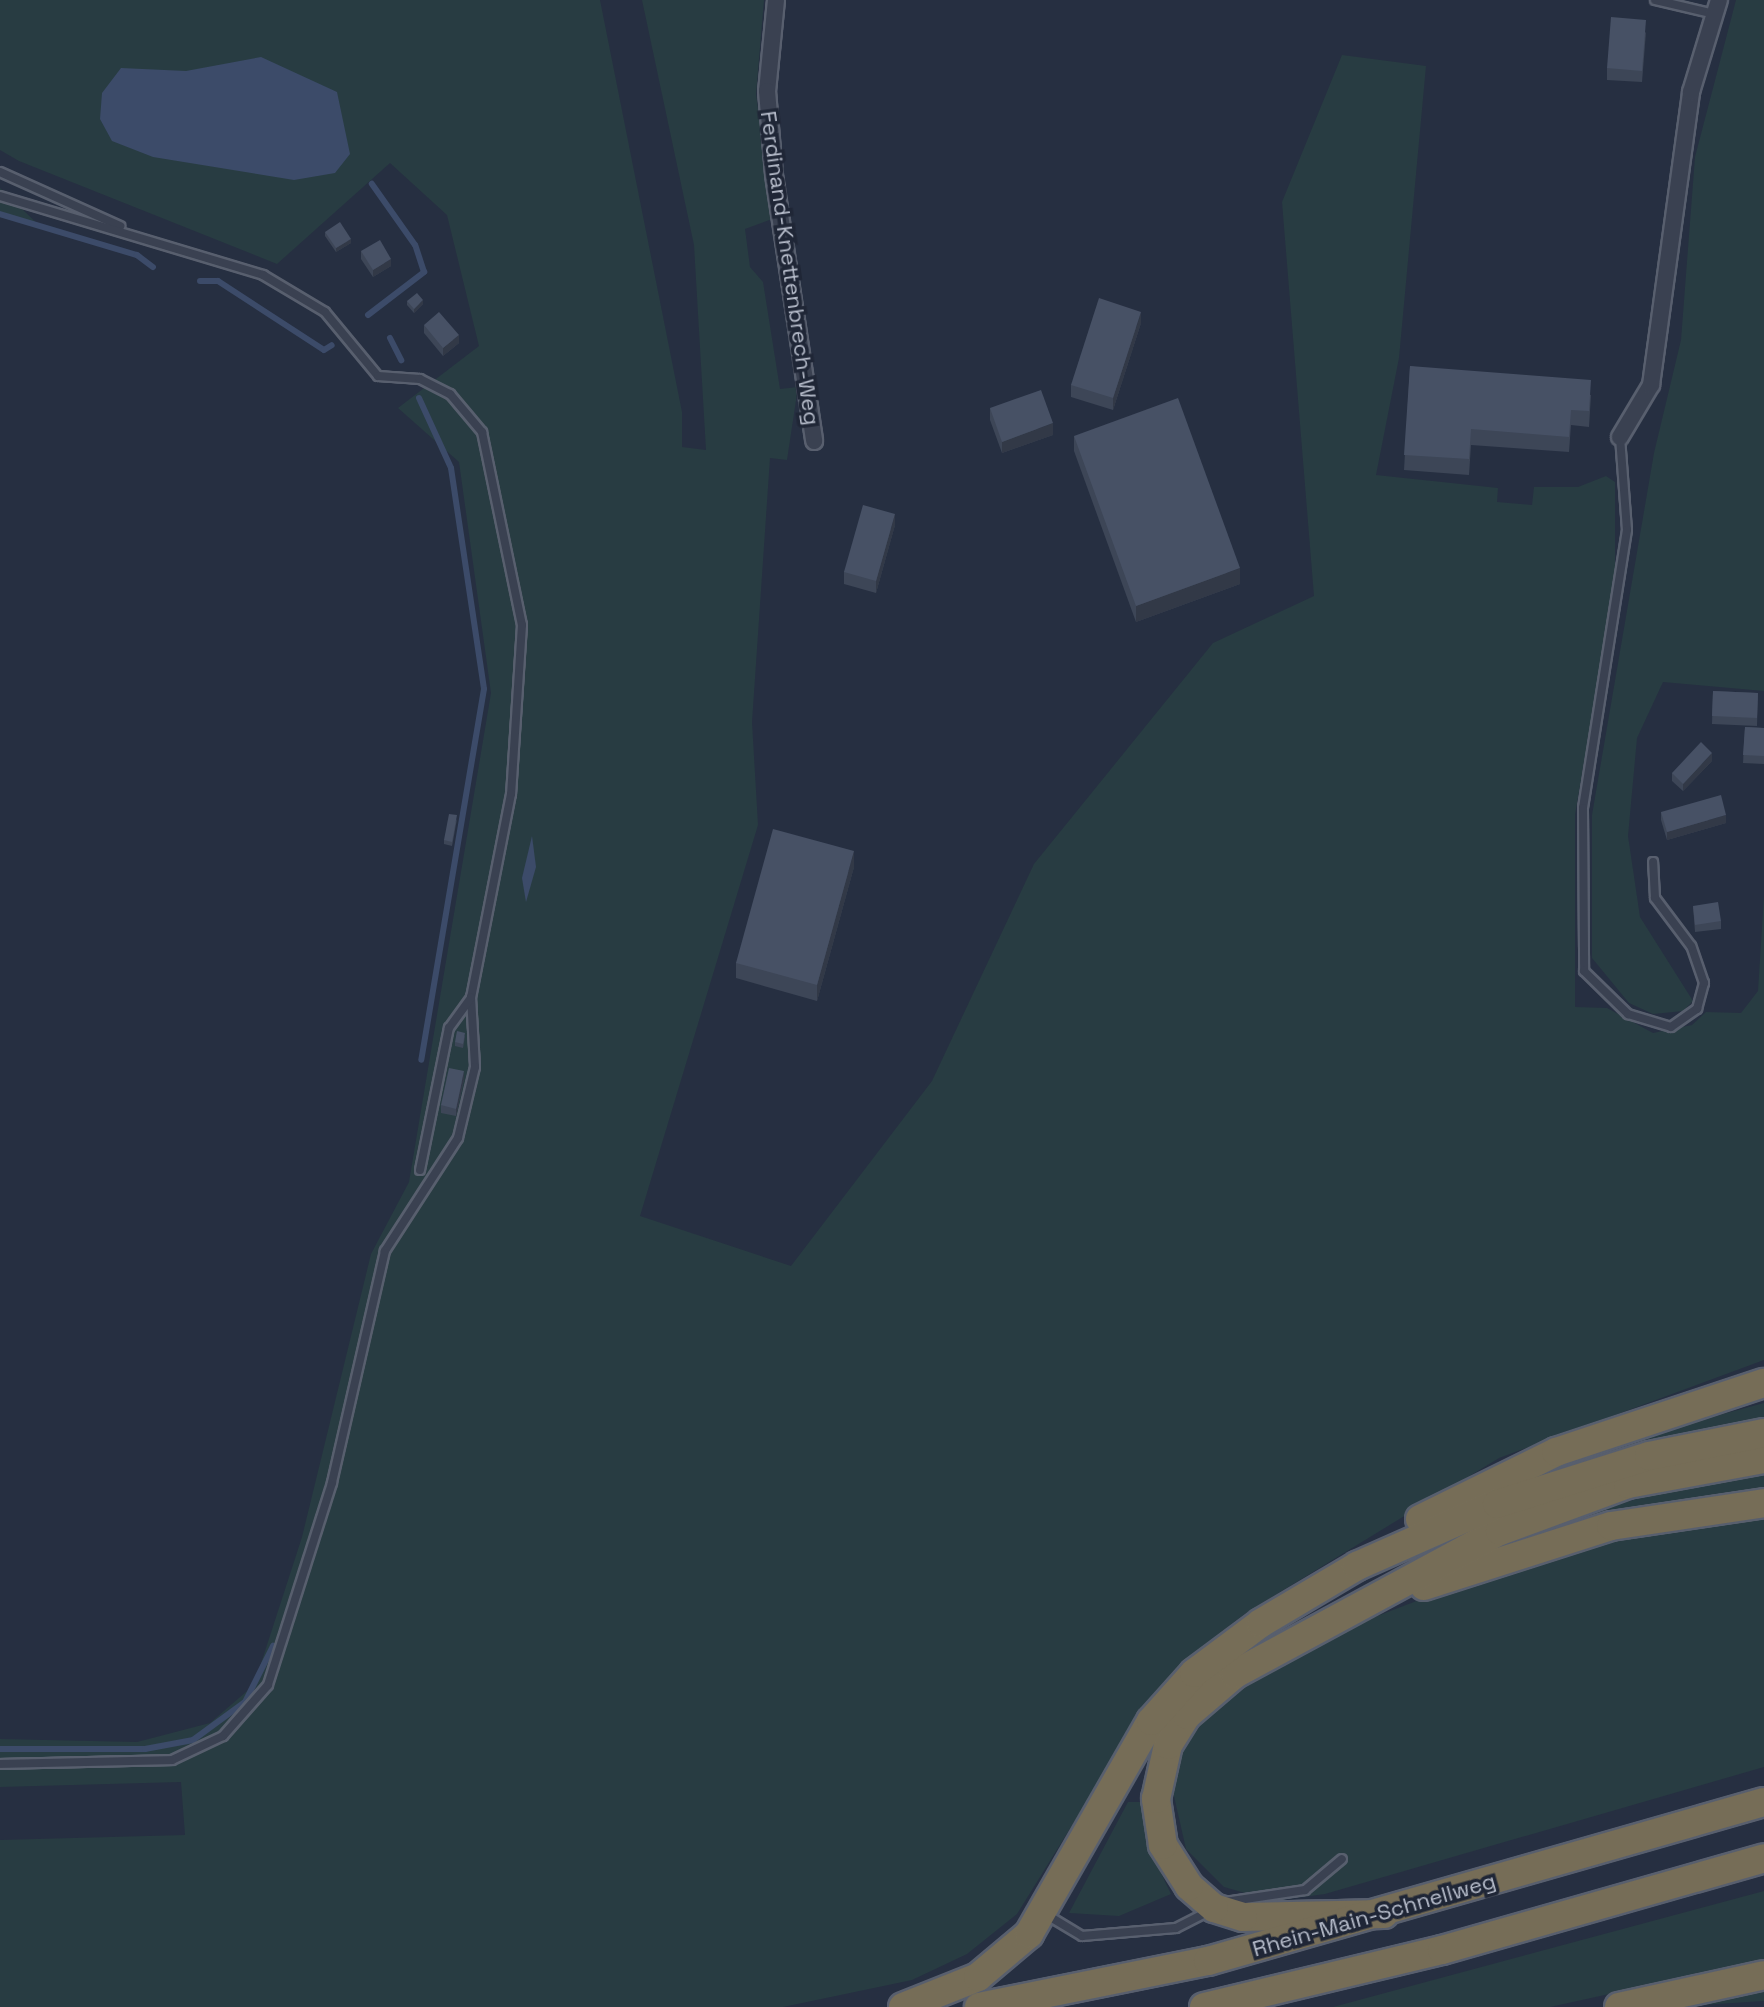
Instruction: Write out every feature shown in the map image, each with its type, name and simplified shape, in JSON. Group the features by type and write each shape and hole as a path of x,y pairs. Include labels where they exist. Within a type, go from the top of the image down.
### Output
{"highway":[{"path":"903,2007 978,1977 1045,1913 1103,1796 1171,1696 1224,1649 1346,1572 1410,1525 1506,1473 1764,1383"},
{"path":"1346,1572 1547,1486 1764,1433"},
{"path":"1384,1914 1267,1918 1214,1908 1178,1872 1158,1831 1156,1799 1168,1745 1187,1715 1235,1674 1540,1514 1628,1484 1764,1459"},
{"path":"1355,1610 1611,1526 1764,1503"},
{"name":"Rhein-Main-Schnellweg","path":"979,2007 1181,1968 1384,1914 1764,1802"},
{"name":"Rhein-Main-Schnellweg","path":"1204,2007 1442,1950 1764,1858"},
{"path":"1619,2007 1764,1975"}],"street":[{"name":"Ferdinand-Knettenbrech-Weg","path":"776,0 767,91 774,175 814,441"},
{"path":"1620,437 1651,385 1691,92 1717,7"}],"lane":[{"path":"1655,0 1717,7"},
{"path":"0,172 146,238"},
{"path":"0,196 146,238 287,286 341,326 378,376 436,385 463,405 482,432 522,625 511,794 471,997 475,1067 458,1138 385,1251 332,1483 259,1699 223,1736 172,1760 0,1764"},
{"path":"1620,437 1627,530 1583,808 1584,971 1628,1014 1671,1027 1697,1009 1704,983 1691,946 1655,898 1653,862"},
{"path":"420,1170 449,1028 471,997"},
{"path":"1045,1913 1082,1936 1176,1928 1242,1895 1305,1890 1342,1859"}],"shaded area":[{"path":"0,0 600,0 682,412 682,447 706,450 694,245 642,0 764,0 756,94 772,219 745,229 750,267 763,282 780,389 798,387 787,460 770,458 752,722 758,825 640,1216 791,1266 932,1081 1034,864 1213,643 1314,596 1282,202 1342,55 1426,66 1399,358 1376,475 1498,488 1497,502 1532,505 1534,487 1578,487 1606,476 1615,482 1615,580 1575,815 1575,1007 1607,1008 1653,1033 1692,1025 1706,1012 1741,1013 1758,991 1764,895 1764,1360 1499,1458 1246,1613 1194,1653 1148,1703 1017,1914 967,1954 912,1980 783,2007 0,2007 0,1840 185,1835 181,1782 0,1787 0,1739 137,1742 210,1723 254,1685 302,1537 371,1254 409,1182 491,693 459,462 398,408 479,346 447,215 390,163 277,264 19,161 0,150"},
{"path":"1736,0 1764,0 1764,691 1663,682 1637,738 1628,836 1640,917 1693,1001 1683,1011 1653,1014 1629,1003 1592,958 1592,815 1654,453 1681,340 1695,157"},
{"path":"0,188 43,229 0,217"},
{"path":"1764,1403 1764,1423 1505,1492 1667,1429"},
{"path":"1764,1471 1764,1495 1594,1518 1592,1512 1698,1481"},
{"path":"1764,1518 1764,1767 1325,1894 1273,1901 1224,1887 1186,1849 1171,1783 1182,1750 1215,1706 1257,1680 1372,1618 1448,1589 1624,1538"},
{"path":"1128,1802 1143,1802 1149,1848 1171,1894 1119,1916 1069,1913"},
{"path":"1764,1891 1764,1960 1550,2007 1333,2007"},
{"path":"1764,1983 1764,2001 1670,2007"}],"water":[{"path":"261,57 337,92 350,154 335,173 294,180 153,157 112,141 100,119 102,93 121,68 186,71"},
{"path":"532,836 536,867 526,902 522,878"}],"building":[{"path":"1611,17 1646,20 1642,71 1607,68"},
{"path":"340,222 351,239 336,248 325,232"},
{"path":"380,240 391,259 373,270 361,251"},
{"path":"417,293 423,300 414,309 407,301"},
{"path":"1099,298 1141,312 1113,398 1071,385"},
{"path":"439,312 459,335 443,348 424,325"},
{"path":"1410,366 1591,380 1589,411 1571,410 1569,437 1471,429 1469,459 1404,455"},
{"path":"1041,390 1053,423 1002,442 990,408"},
{"path":"1178,398 1240,568 1136,606 1074,436"},
{"path":"863,505 895,514 876,581 844,572"},
{"path":"1713,691 1758,693 1757,718 1712,716"},
{"path":"1745,727 1764,728 1764,756 1743,755"},
{"path":"1701,742 1712,753 1683,784 1672,773"},
{"path":"1721,795 1726,815 1667,832 1661,812"},
{"path":"449,814 457,815 452,842 444,840"},
{"path":"773,829 854,851 817,985 736,963"},
{"path":"1718,902 1721,921 1695,925 1693,906"},
{"path":"457,1031 465,1033 463,1044 455,1042"},
{"path":"449,1068 464,1071 456,1109 441,1105"}],"waterway":[{"path":"368,315 424,272 415,245 372,184"},
{"path":"0,214 137,255 153,267"},
{"path":"200,281 218,281 324,350 332,345"},
{"path":"390,338 401,360"},
{"path":"419,398 451,468 484,689 421,1060"},
{"path":"0,1749 145,1749 193,1740 245,1702 273,1646"}]}
